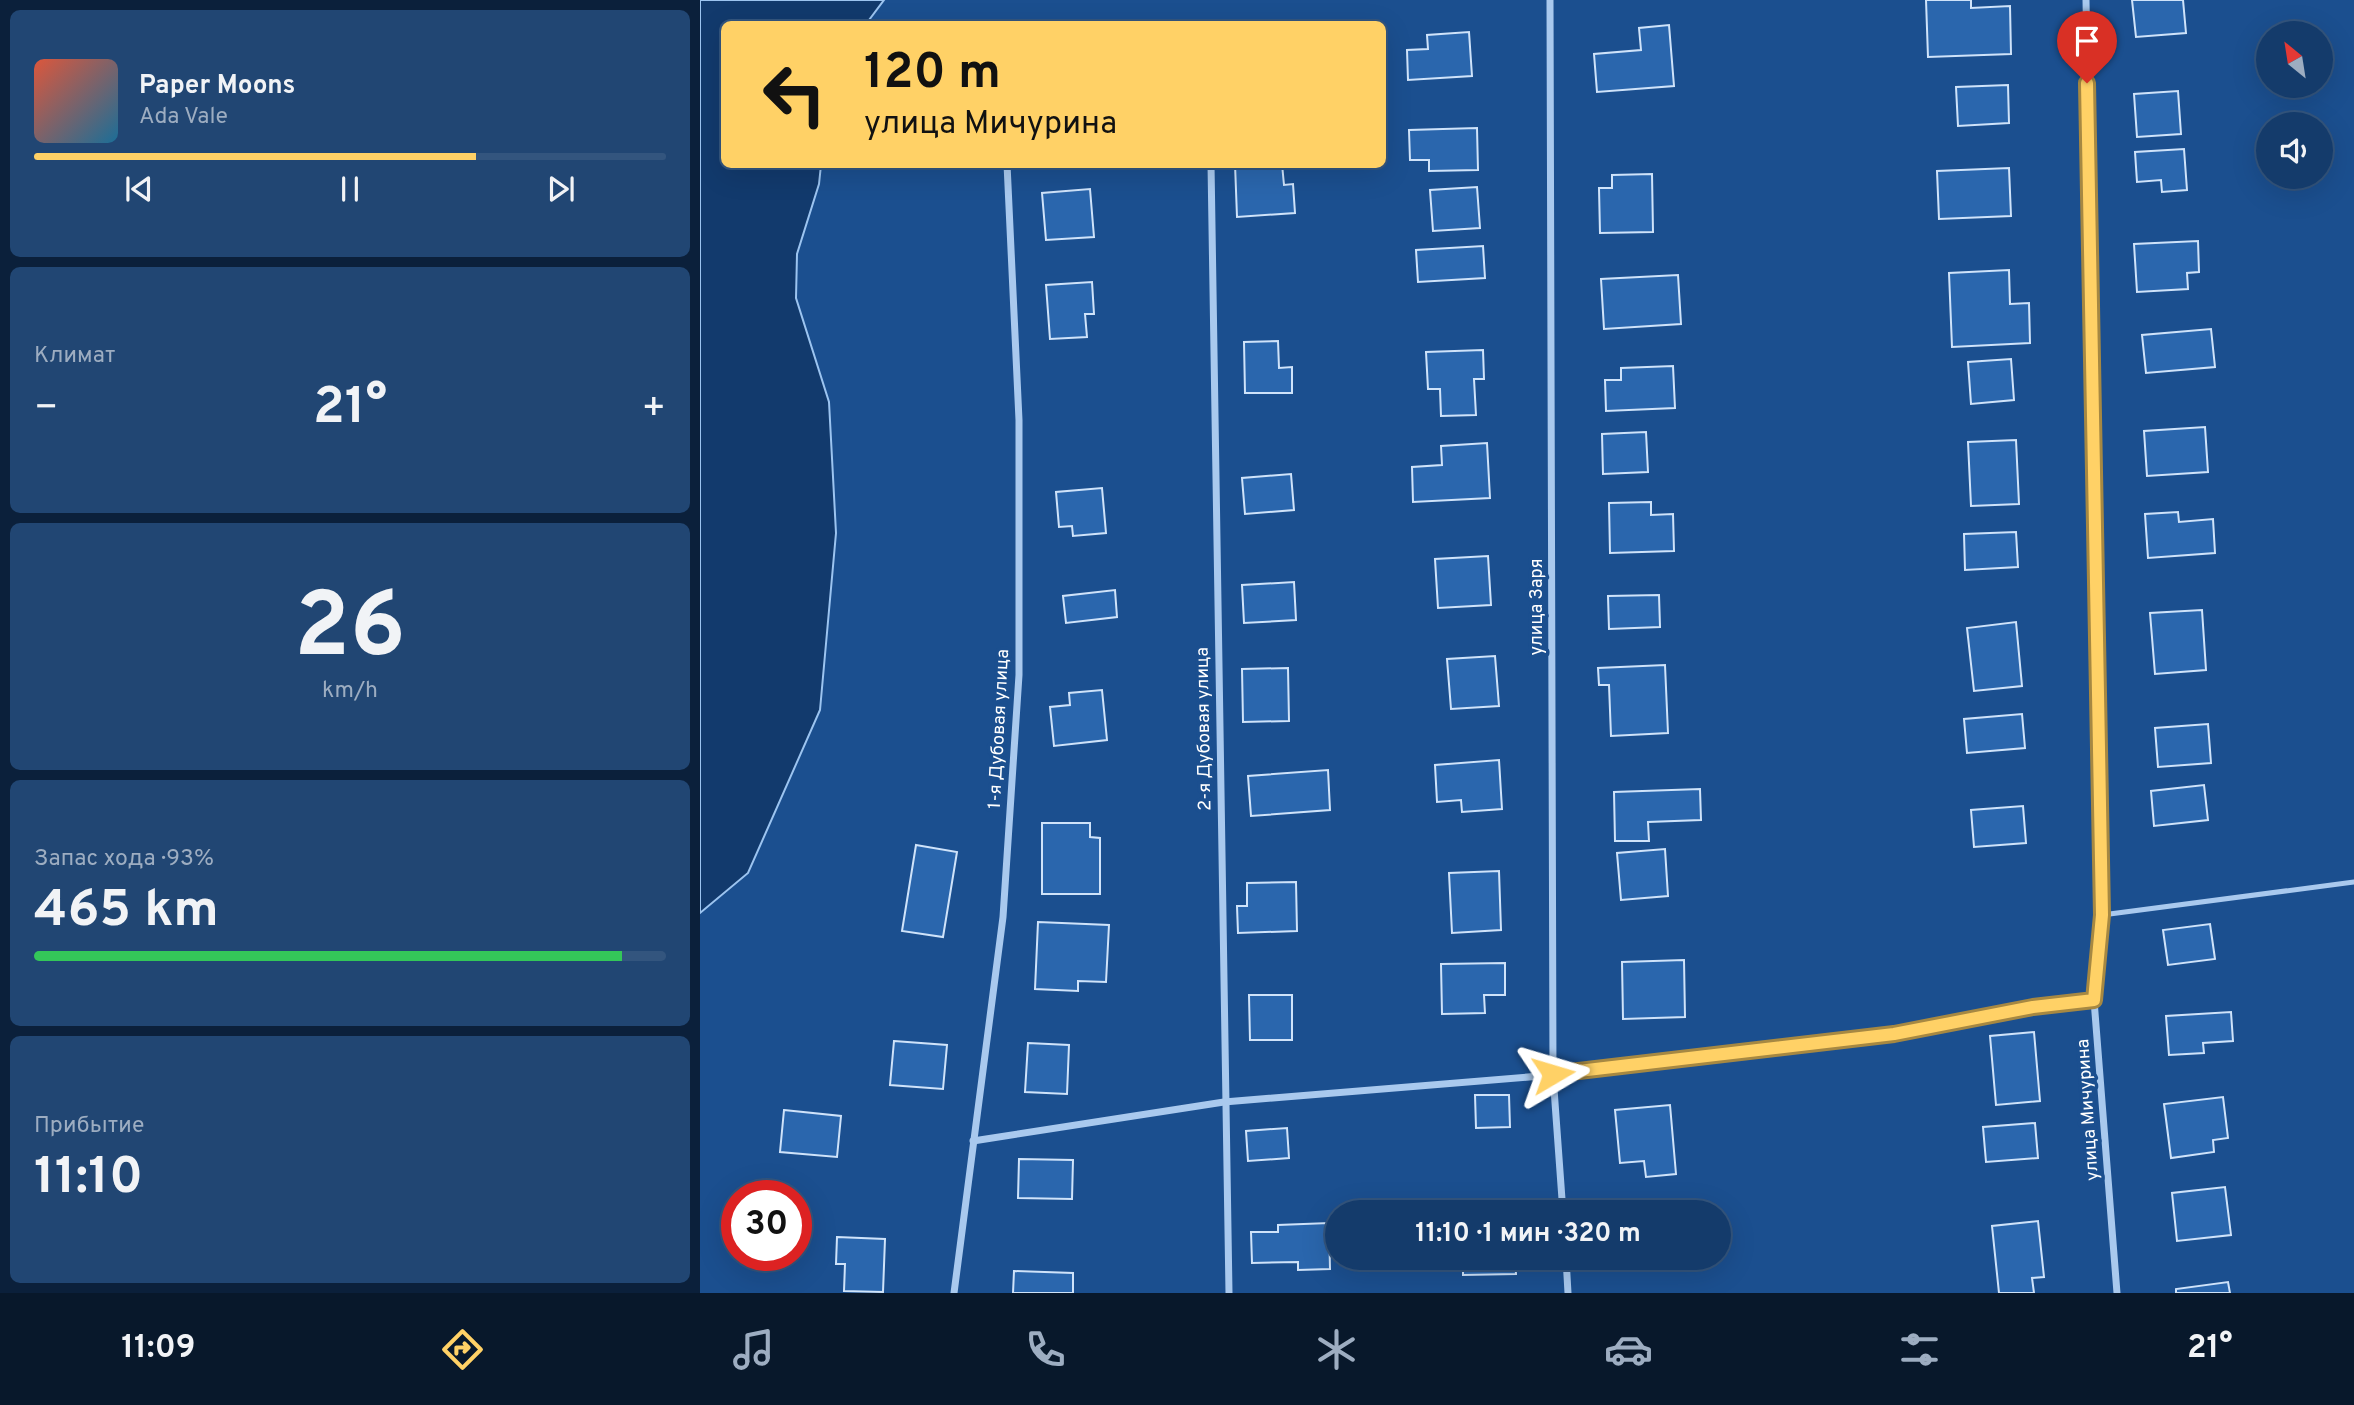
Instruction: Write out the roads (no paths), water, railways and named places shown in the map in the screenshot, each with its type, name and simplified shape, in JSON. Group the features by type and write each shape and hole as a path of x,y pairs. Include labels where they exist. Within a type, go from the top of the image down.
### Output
{"street":[{"name":"улица Заря","path":"1550,0 1553,1074 1562,1200"},
{"name":"улица Мичурина","path":"2086,0 2102,915 2094,1000 2117,1293"},
{"name":"1-я Дубовая улица","path":"954,1293 1003,917 1019,675 1019,420 1007,168"},
{"name":"2-я Дубовая улица","path":"1210,168 1229,1293"},
{"path":"973,1141 1224,1102 1553,1074 1894,1034 2033,1007 2094,1000"},
{"path":"1567,1270 1568,1293"}],"lane":[{"path":"2102,915 2354,882"}],"water":[{"path":"700,0 884,0 868,21 721,21 721,168 821,168 819,184 797,254 796,298 829,402 836,533 820,710 748,873 700,913"}]}
